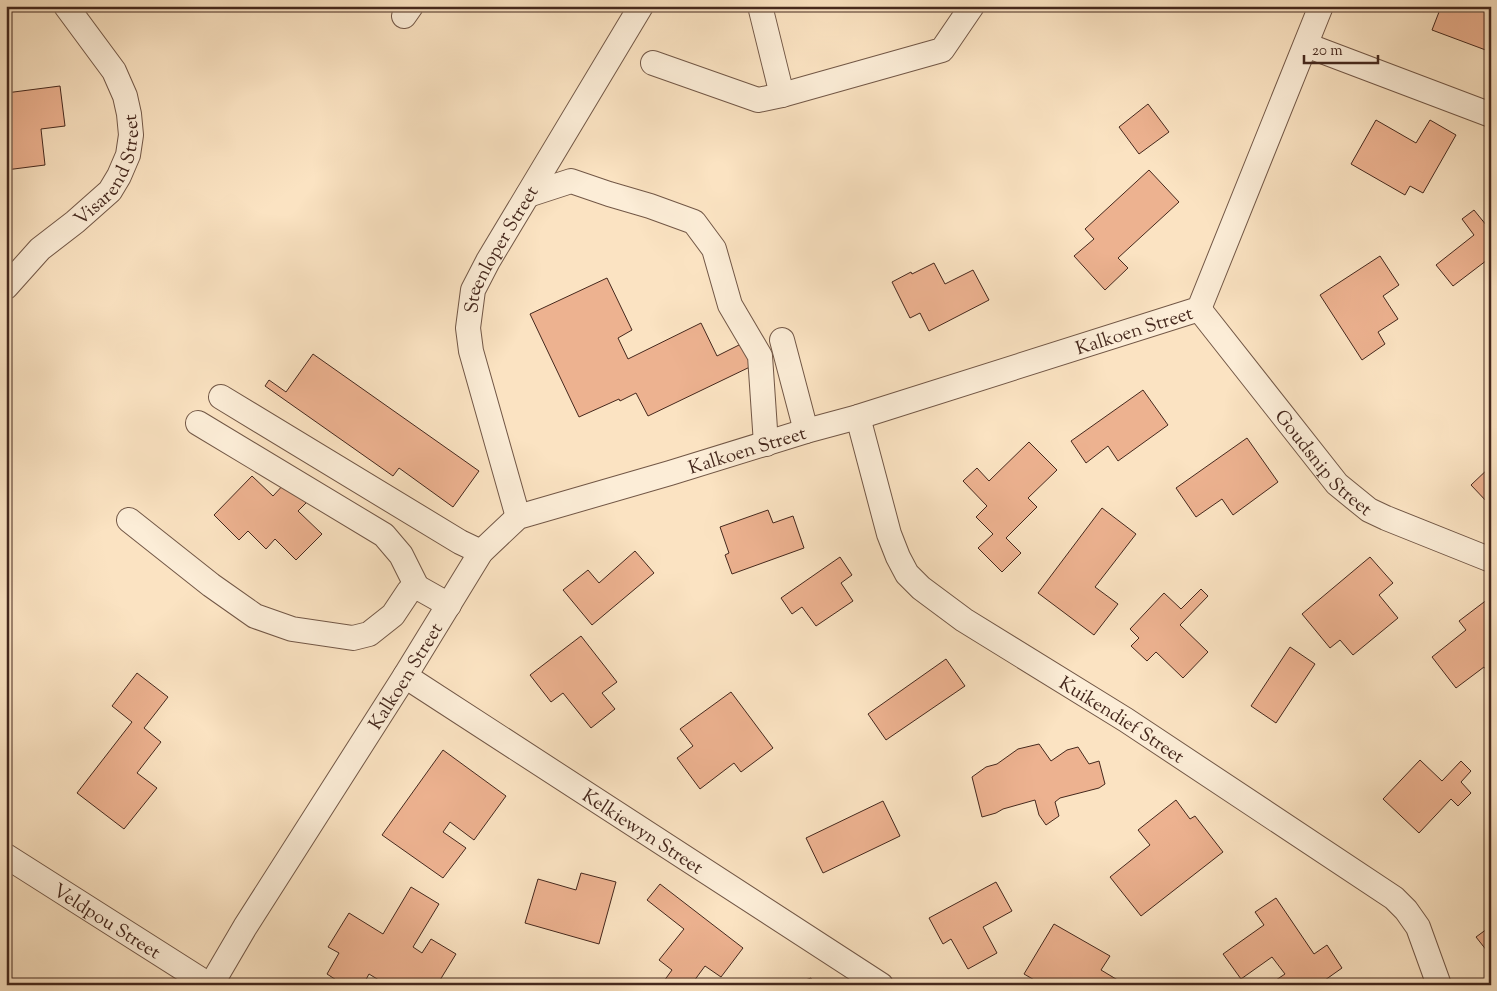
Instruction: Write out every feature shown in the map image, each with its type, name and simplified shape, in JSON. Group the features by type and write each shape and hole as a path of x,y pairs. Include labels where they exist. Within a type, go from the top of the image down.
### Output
{"street":[{"name":"Visarend Street","path":"6,287 40,249 75,222 110,191 128,156 131,135 125,96 114,71 66,6"},
{"name":"Steenloper Street","path":"518,517 471,351 468,328 473,290 488,261 641,6"},
{"path":"760,6 782,95"},
{"path":"654,63 758,100 942,50 972,6"},
{"name":"Kalkoen Street","path":"210,985 482,552 518,517 858,417 1199,309 1321,6"},
{"path":"1306,45 1491,115"},
{"path":"528,195 572,181 694,222 714,249 730,305 760,356 766,444"},
{"name":"Goudsnip Street","path":"1199,309 1337,484 1352,497 1369,510 1386,518 1491,560"},
{"path":"782,340 806,431"},
{"path":"221,397 460,542 482,552"},
{"name":"Kuikendief Street","path":"858,417 889,534 902,566 921,588 964,620 1126,720 1394,898 1406,910 1418,927 1439,985"},
{"path":"198,423 384,535 401,555 417,587 448,605"},
{"path":"129,520 211,585 255,616 292,629 352,638 369,634 392,615 409,591 417,587"},
{"name":"Kelkiewyn Street","path":"405,676 881,985"},
{"name":"Veldpou Street","path":"6,856 210,985"}],"building":[{"path":"1423,6 1491,6 1491,52 1432,30 1439,12"},
{"path":"60,86 65,126 41,129 45,165 6,170 6,93"},
{"path":"1148,104 1169,132 1139,154 1119,127"},
{"path":"1376,120 1416,143 1430,120 1456,135 1423,193 1410,186 1405,195 1351,164"},
{"path":"1149,170 1179,202 1118,258 1128,268 1105,290 1074,256 1094,239 1085,229"},
{"path":"1474,210 1491,231 1491,257 1453,286 1436,265 1474,235 1462,219"},
{"path":"1380,256 1399,285 1383,296 1398,319 1378,332 1385,344 1362,360 1320,295"},
{"path":"934,263 945,284 973,270 989,300 929,331 920,313 910,318 892,282"},
{"path":"607,278 632,330 618,338 628,359 701,323 717,356 743,343 754,365 648,416 636,393 579,417 530,314"},
{"path":"313,354 479,471 453,507 399,468 393,476 265,386 269,380 286,392"},
{"path":"1143,390 1168,425 1118,461 1108,446 1086,463 1071,441"},
{"path":"1247,438 1278,482 1233,515 1222,499 1196,517 1176,488"},
{"path":"1029,442 1057,470 1028,498 1037,507 1006,538 1021,553 1002,572 978,548 993,534 976,517 987,506 963,481 977,468 989,481"},
{"path":"1491,466 1491,501 1488,503 1471,485"},
{"path":"252,476 273,496 286,482 306,503 298,511 322,534 296,560 275,539 266,549 248,531 239,540 214,515"},
{"path":"1102,508 1136,534 1095,587 1118,604 1094,635 1038,593"},
{"path":"768,510 773,523 793,516 804,548 732,574 725,555 729,553 720,527"},
{"path":"635,551 654,573 592,625 563,590 588,570 599,583"},
{"path":"840,557 852,575 841,583 853,601 816,626 802,607 792,614 781,598"},
{"path":"1370,557 1393,583 1379,595 1398,618 1353,655 1340,640 1330,648 1302,614"},
{"path":"1201,589 1208,596 1180,625 1208,652 1183,678 1156,652 1147,661 1131,646 1139,638 1130,629 1164,593 1181,609"},
{"path":"1488,599 1491,603 1491,676 1484,667 1456,688 1432,657 1466,630 1459,621"},
{"path":"581,636 617,682 602,693 615,709 591,728 563,693 551,702 530,675"},
{"path":"1290,647 1315,664 1276,723 1251,706"},
{"path":"946,659 965,686 886,740 868,714"},
{"path":"137,673 168,697 144,728 161,742 137,773 157,788 124,829 77,793 132,722 112,706"},
{"path":"731,692 773,748 741,772 734,763 700,789 677,758 693,746 680,729"},
{"path":"1039,744 1051,761 1067,750 1078,747 1089,764 1099,761 1105,784 1099,788 1060,798 1055,802 1059,816 1046,825 1039,815 1035,800 982,817 972,777 986,767 997,764 1018,749"},
{"path":"443,750 506,796 474,840 450,822 443,832 466,848 443,878 382,835"},
{"path":"1420,760 1442,781 1461,761 1471,771 1461,782 1471,793 1458,806 1451,799 1419,833 1383,799"},
{"path":"1176,800 1190,819 1195,816 1223,852 1141,916 1110,877 1150,845 1138,830"},
{"path":"883,801 900,836 823,873 806,838"},
{"path":"581,873 616,882 599,944 525,923 538,879 576,890"},
{"path":"996,882 1012,911 983,927 997,953 968,969 951,939 943,944 929,918"},
{"path":"660,884 743,948 721,977 705,966 691,985 661,985 672,970 659,960 684,929 647,900"},
{"path":"411,887 439,904 413,947 422,953 431,939 456,954 437,985 387,985 369,974 363,985 344,985 327,974 339,953 328,947 349,913 383,934"},
{"path":"1276,898 1314,954 1327,945 1342,968 1318,985 1275,985 1273,982 1285,974 1272,957 1241,979 1223,954 1264,925 1255,912"},
{"path":"1054,924 1110,956 1101,970 1126,985 1043,985 1024,974"},
{"path":"1491,926 1491,956 1476,937"},
{"path":"811,978 813,985 791,985"}]}
